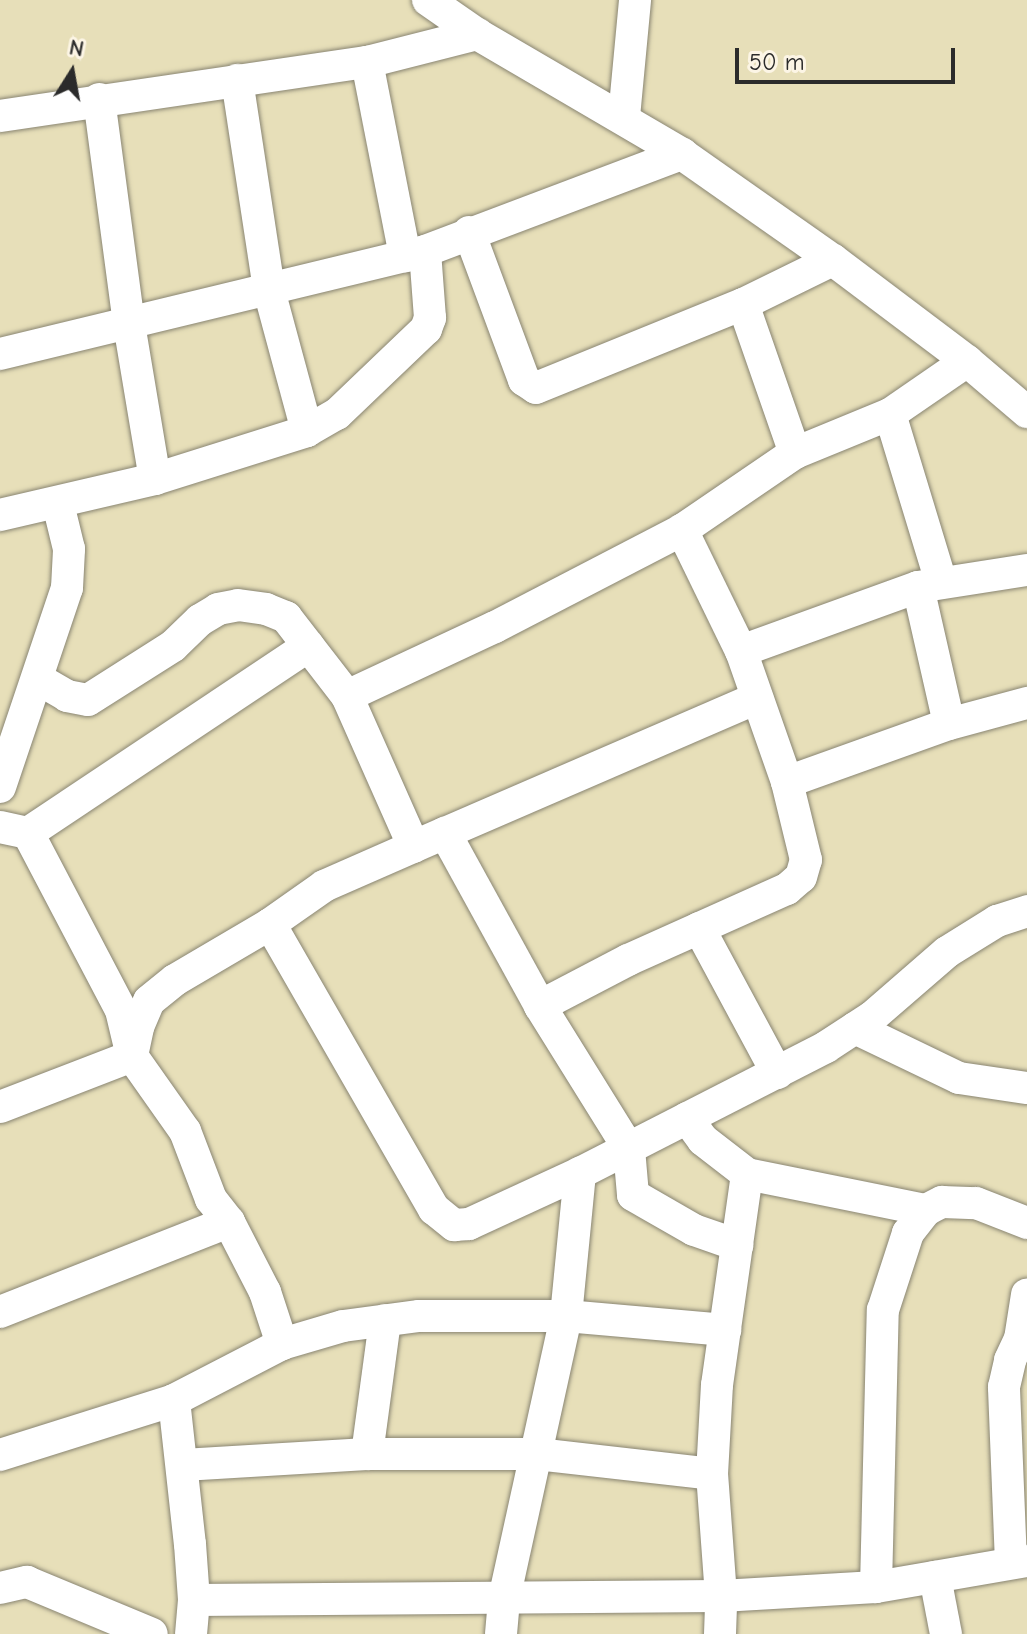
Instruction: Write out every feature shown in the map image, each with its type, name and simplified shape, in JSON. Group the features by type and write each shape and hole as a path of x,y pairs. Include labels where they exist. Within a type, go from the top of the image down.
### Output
{"street":[{"path":"624,117 635,0"},
{"path":"434,2 477,34 624,117 682,154 833,260 967,361 1027,412"},
{"path":"0,116 99,99 367,62 477,34"},
{"path":"0,515 58,504 155,479 307,431 337,414 426,329 430,318 367,62"},
{"path":"237,80 269,290 307,431"},
{"path":"99,99 129,324 155,479"},
{"path":"0,354 415,254 682,154"},
{"path":"469,232 524,380 536,388 546,387 743,304 833,260"},
{"path":"743,304 795,453"},
{"path":"347,696 495,627 682,530 795,453 890,414 967,361"},
{"path":"890,414 929,585 949,724"},
{"path":"0,787 67,588 70,566 58,504"},
{"path":"540,1006 699,928 787,889 801,877 806,860 787,782 741,651 682,530"},
{"path":"741,651 929,585 1027,570"},
{"path":"38,679 67,696 88,700 173,646 200,620 218,609 238,605 266,609 286,617 347,696 414,847"},
{"path":"282,1344 265,1292 229,1222 211,1199 185,1131 132,1056 121,1010 14,830 308,646"},
{"path":"132,1056 138,1027 149,1001 175,980 270,924 324,886 757,698"},
{"path":"787,782 949,724 1027,703"},
{"path":"445,833 540,1006 629,1149 633,1195 694,1230 737,1245"},
{"path":"270,924 395,1143 444,1220 454,1225 469,1224 580,1173 777,1073 855,1028 947,952 997,921 1027,911"},
{"path":"699,928 777,1073"},
{"path":"855,1028 959,1078 1027,1088"},
{"path":"0,1107 132,1056"},
{"path":"687,1118 703,1140 747,1174 926,1210"},
{"path":"501,1634 504,1599 566,1316 580,1173"},
{"path":"720,1634 721,1596 712,1474 725,1330 747,1174"},
{"path":"876,1587 883,1310 908,1233 926,1210 942,1202 976,1203 1027,1223"},
{"path":"0,1312 229,1222"},
{"path":"194,1600 721,1596 876,1587 1019,1562 1004,1387 1010,1360 1024,1339 1027,1295"},
{"path":"5,1443 174,1400 282,1344 321,1331 385,1320 566,1316 725,1330"},
{"path":"367,1454 385,1320"},
{"path":"174,1400 183,1465 194,1600 191,1634"},
{"path":"183,1465 367,1454 537,1454 712,1474"},
{"path":"935,1577 946,1634"},
{"path":"0,1588 27,1582 152,1634"}]}
